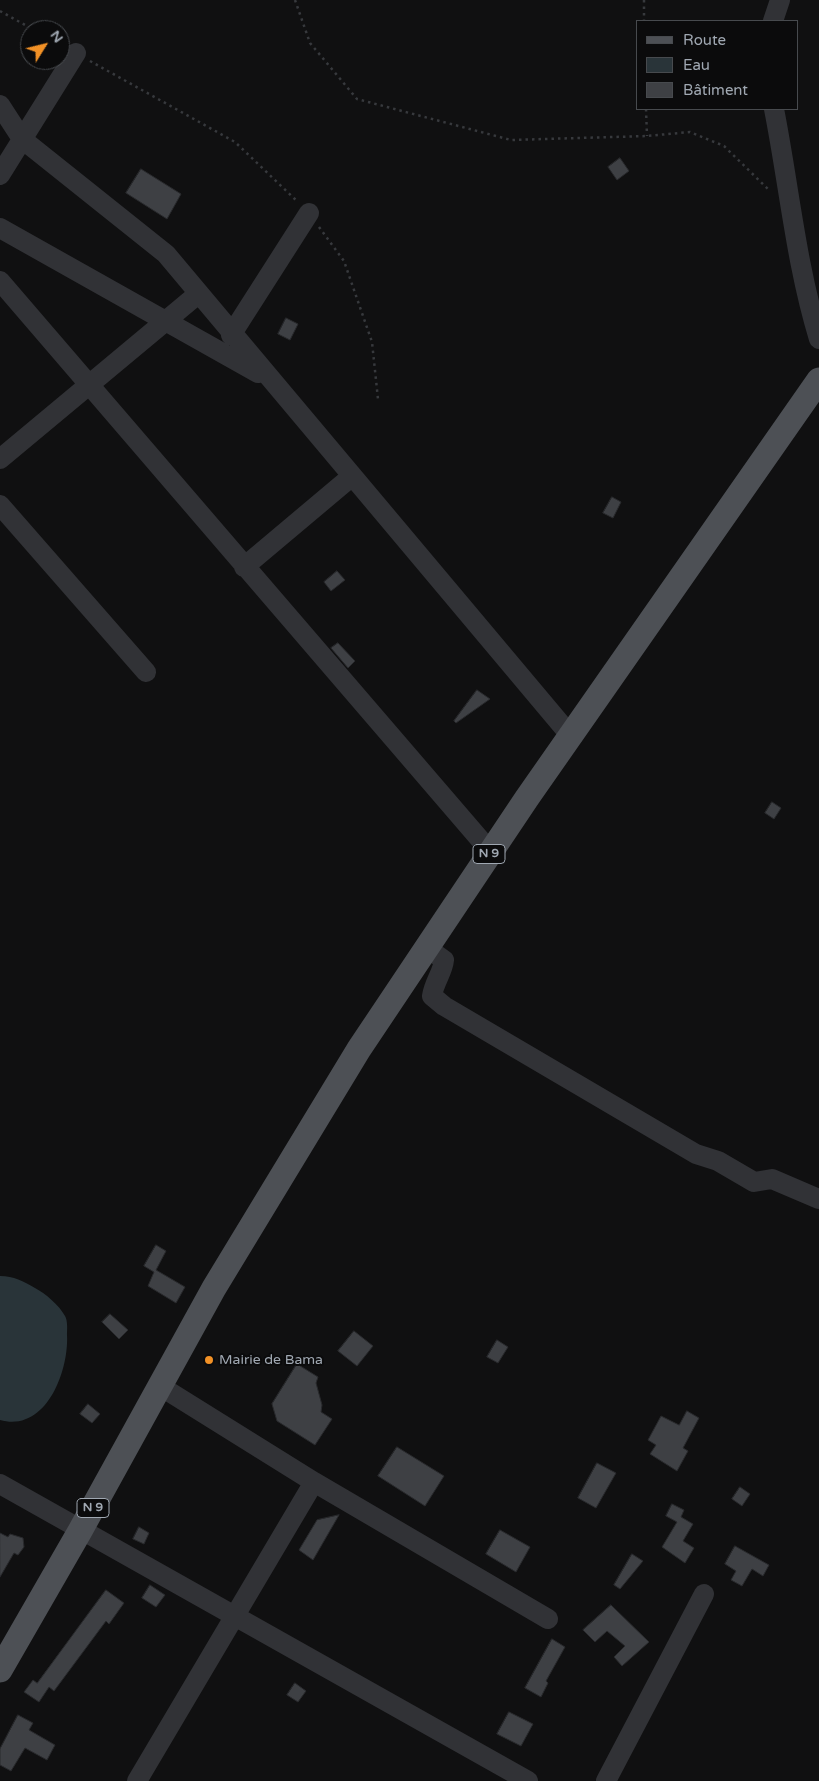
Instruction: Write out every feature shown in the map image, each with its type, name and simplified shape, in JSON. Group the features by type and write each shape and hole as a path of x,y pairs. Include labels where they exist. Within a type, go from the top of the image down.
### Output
{"main road":[{"name":"N 9","path":"0,1670 259,1211 359,1049 490,851 819,380"}],"street":[{"path":"773,20 780,0"},
{"path":"0,175 76,53"},
{"path":"0,105 22,139 166,254 570,736"},
{"path":"774,110 786,167 797,253 819,339"},
{"path":"232,335 309,213"},
{"path":"0,228 268,378"},
{"path":"0,281 88,386 490,851"},
{"path":"0,460 198,294"},
{"path":"244,567 351,477"},
{"path":"0,504 146,672"},
{"path":"426,947 444,960 444,966 434,984 432,996 444,1006 696,1154 718,1162 754,1182 772,1179 819,1199"},
{"path":"160,1386 314,1482 548,1619"},
{"path":"137,1781 314,1482"},
{"path":"0,1484 80,1531 528,1781"},
{"path":"606,1781 704,1594"}],"path":[{"path":"295,0 310,43 357,99 511,140 647,136 690,132 724,146 770,191"},
{"path":"644,0 644,20"},
{"path":"0,11 20,22"},
{"path":"76,53 235,142 309,213 344,261 372,342 378,400"},
{"path":"646,110 647,136"}],"water":[{"path":"0,1276 18,1279 43,1293 59,1308 65,1316 67,1323 67,1350 64,1365 52,1396 42,1408 30,1417 16,1422 0,1420"}],"building":[{"path":"620,158 629,171 617,180 608,167"},
{"path":"141,169 181,194 167,219 126,193"},
{"path":"286,318 298,324 290,340 278,334"},
{"path":"612,497 621,502 613,518 603,513"},
{"path":"337,571 345,580 331,591 324,582"},
{"path":"338,643 355,661 348,668 331,648"},
{"path":"477,690 490,699 456,723 454,721"},
{"path":"772,802 781,808 774,819 765,813"},
{"path":"156,1245 166,1251 156,1270 185,1287 176,1303 148,1286 154,1272 144,1266"},
{"path":"110,1314 128,1330 119,1339 102,1322"},
{"path":"354,1331 373,1346 357,1366 338,1351"},
{"path":"497,1340 508,1347 498,1363 487,1357"},
{"path":"297,1364 318,1377 316,1383 322,1405 321,1412 332,1419 315,1445 277,1421 272,1404"},
{"path":"88,1404 100,1414 92,1423 80,1414"},
{"path":"687,1411 699,1418 683,1448 688,1451 677,1471 650,1454 656,1445 648,1440 661,1416 679,1425"},
{"path":"397,1447 444,1476 425,1506 378,1476"},
{"path":"597,1463 616,1473 596,1508 578,1498"},
{"path":"740,1487 750,1494 742,1506 732,1499"},
{"path":"672,1504 684,1510 681,1517 693,1524 683,1541 694,1548 685,1563 662,1547 677,1522 666,1516"},
{"path":"339,1515 313,1560 299,1550 317,1520"},
{"path":"139,1527 149,1533 144,1544 133,1539"},
{"path":"500,1530 530,1547 516,1572 486,1554"},
{"path":"0,1533 8,1537 10,1534 23,1538 24,1547 18,1555 14,1553 0,1577"},
{"path":"735,1546 769,1565 763,1576 752,1569 742,1586 731,1580 736,1571 725,1564"},
{"path":"632,1554 643,1561 620,1589 614,1585"},
{"path":"150,1585 165,1595 156,1607 142,1598"},
{"path":"106,1590 124,1603 109,1624 106,1621 54,1691 49,1687 39,1702 24,1692 33,1680 37,1683"},
{"path":"611,1605 649,1642 622,1666 614,1657 625,1646 607,1631 595,1642 583,1630"},
{"path":"552,1639 565,1647 546,1681 548,1683 541,1697 525,1688"},
{"path":"295,1683 306,1691 298,1702 287,1695"},
{"path":"509,1712 533,1724 521,1746 497,1734"},
{"path":"18,1715 33,1723 29,1730 55,1745 47,1760 25,1748 11,1771 0,1765 0,1749"}],"place":[{"name":"Mairie de Bama","path":"209,1360"}]}
